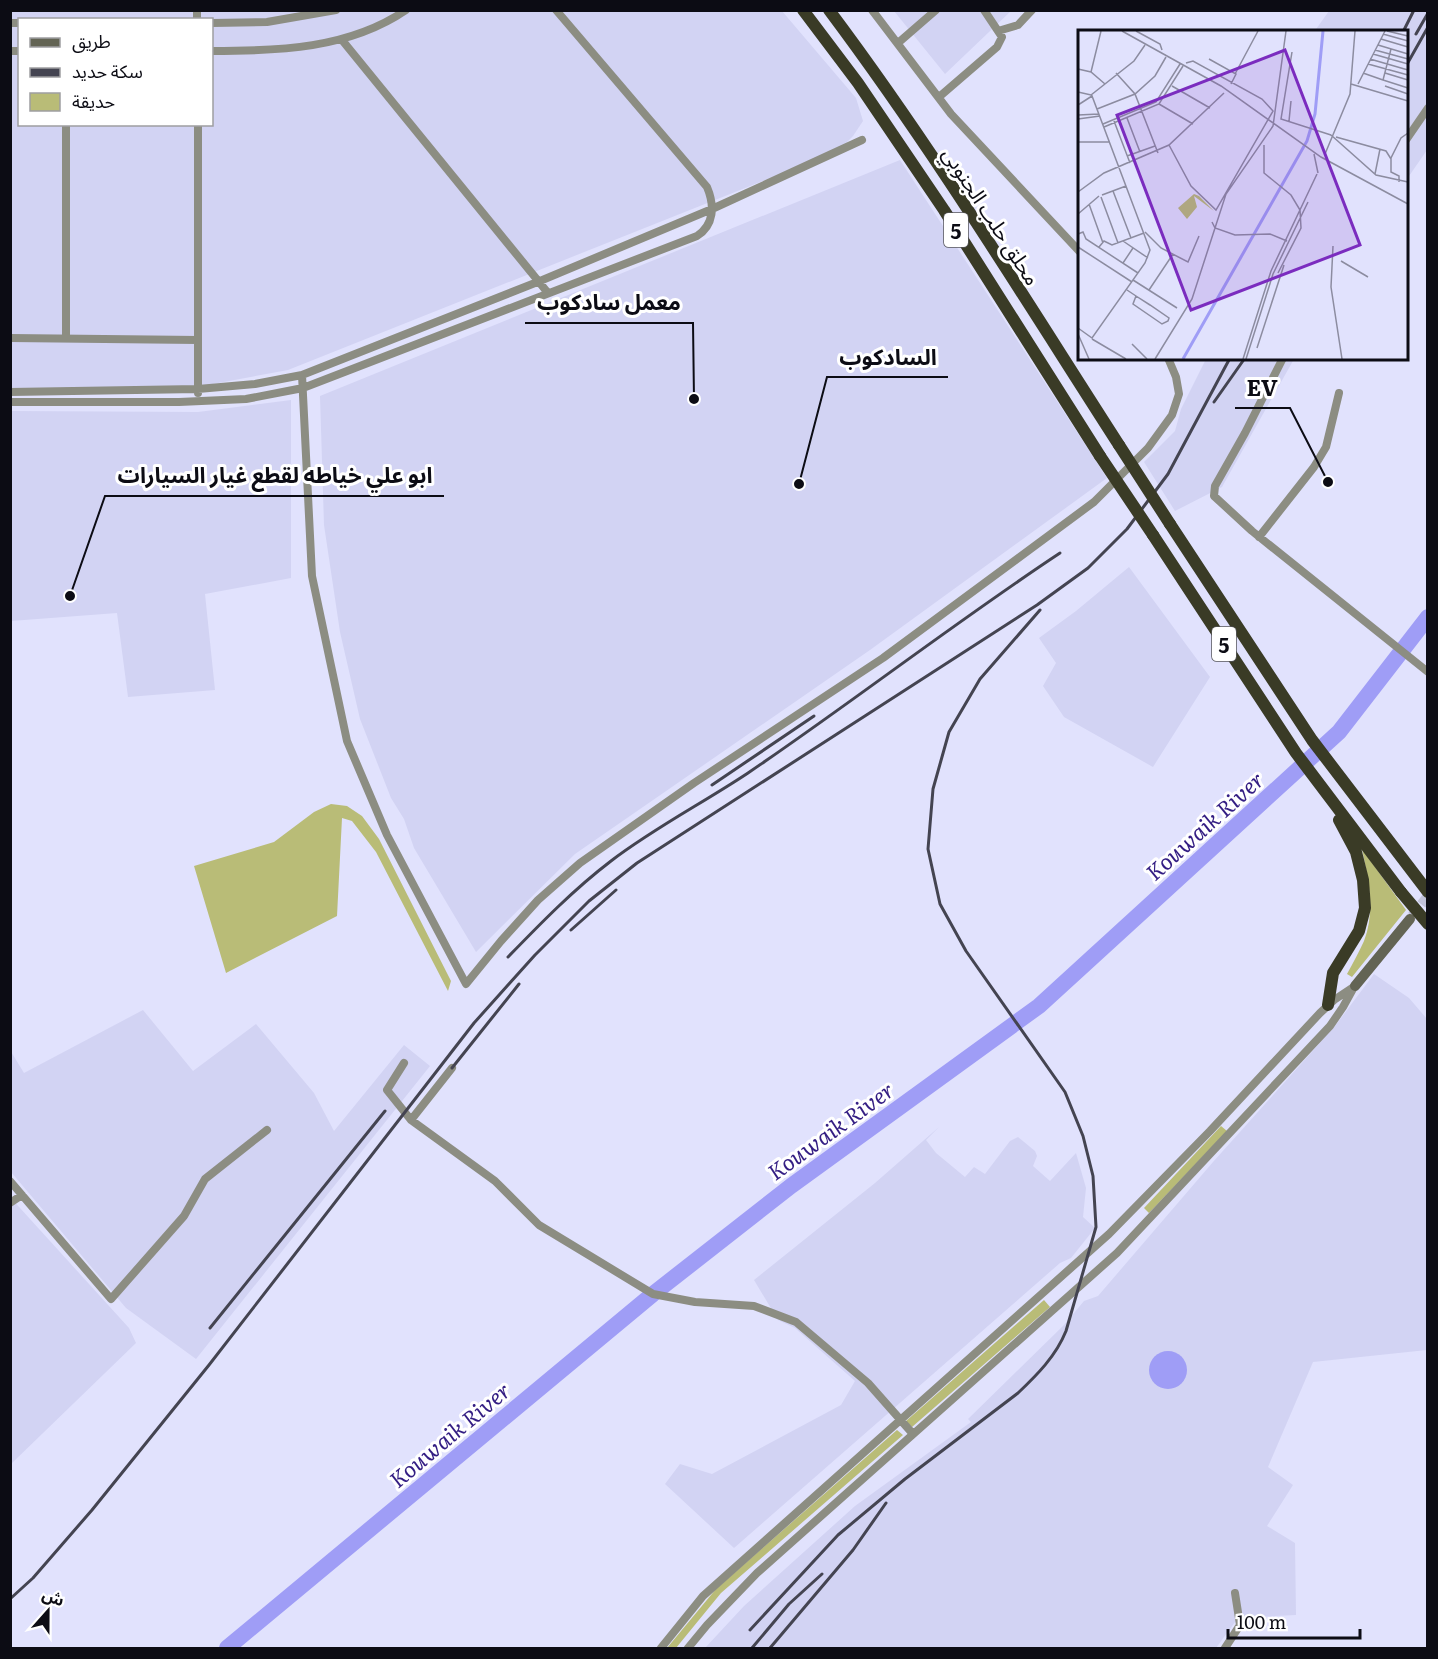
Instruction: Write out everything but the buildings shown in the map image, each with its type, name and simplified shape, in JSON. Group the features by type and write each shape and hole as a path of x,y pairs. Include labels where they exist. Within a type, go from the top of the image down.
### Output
{"highway":[{"name":"5","path":"802,10 858,83 937,201 1100,456 1296,753 1401,892 1428,924"},
{"name":"محلق حلب الجنوبي","path":"829,10 876,73 955,190 1119,446 1312,740 1428,892"},
{"path":"1318,782 1356,852 1363,879 1365,908 1359,931 1334,973 1328,1005"}],"main road":[{"path":"1355,986 1410,919"}],"street":[{"path":"213,22 267,22 336,10"},
{"path":"213,51 273,51 342,40 393,20 406,10"},
{"path":"10,402 246,399 303,388 697,236 709,226 712,209 711,194 701,179 556,10"},
{"path":"872,10 959,122 1078,250"},
{"path":"898,43 936,10"},
{"path":"939,97 997,47 1002,37 984,10"},
{"path":"998,31 1018,25 1032,10"},
{"path":"342,40 548,292"},
{"path":"1408,138 1428,108"},
{"path":"66,126 66,338"},
{"path":"198,126 198,401"},
{"path":"10,392 198,389 255,384 302,375 540,281 712,209 862,140"},
{"path":"433,324 437,335"},
{"path":"10,338 198,339"},
{"path":"302,375 312,576 347,741 387,835 466,984 538,900 580,863 694,783 882,658 1094,502 1148,448 1172,415 1179,394 1176,377 1169,360"},
{"path":"1282,360 1215,486 1214,496 1259,537 1428,672"},
{"path":"1259,537 1314,467 1326,447 1339,393"},
{"path":"661,1648 703,1596 1109,1234 1210,1131 1328,1005 1355,986"},
{"path":"688,1648 757,1573 1117,1253 1330,1026 1344,1008 1355,986"},
{"path":"404,1063 387,1090 411,1120 495,1181 539,1225 653,1294 695,1302 754,1306 796,1322 868,1383 913,1434"},
{"path":"411,1120 452,1068"},
{"path":"10,1181 111,1299 184,1216 206,1179 267,1130"},
{"path":"10,1203 22,1195"},
{"path":"1225,1648 1240,1625 1235,1593"}],"shaded area":[{"path":"11,11 782,11 856,98 863,121 853,136 838,151 288,370 186,389 11,388"},
{"path":"894,11 1011,11 945,74"},
{"path":"1329,11 1427,11 1427,150 1408,178 1408,30 1315,30"},
{"path":"900,160 1107,478 870,650 575,854 476,952 414,848 404,819 391,798 360,719 340,632 324,525 320,396"},
{"path":"1206,360 1293,360 1222,487 1175,511 1144,462 1175,431 1181,409"},
{"path":"291,400 291,578 205,594 215,690 128,697 117,613 11,621 11,411 198,412"},
{"path":"1129,567 1210,677 1153,767 1064,717 1043,686 1056,663 1039,638"},
{"path":"1374,974 1409,998 1427,1019 1427,1350 1313,1362 1268,1467 1293,1485 1267,1526 1295,1543 1296,1615 1238,1618 1216,1648 705,1648 744,1606 855,1506 971,1422 968,1419 1064,1325 1084,1301 1098,1296 1213,1162 1335,1026"},
{"path":"143,1010 193,1071 256,1024 314,1093 334,1131 404,1045 430,1066 196,1359 126,1308 11,1172 10,1050 24,1073"},
{"path":"939,1127 926,1140 936,1153 965,1177 974,1167 985,1174 1010,1141 1018,1137 1035,1151 1037,1156 1033,1166 1050,1181 1076,1153 1086,1188 1083,1217 1095,1228 1071,1258 1060,1263 734,1548 665,1484 680,1464 712,1474 841,1405 855,1381 795,1328 778,1320 754,1280 875,1183"},
{"path":"10,1197 129,1328 136,1343 11,1464"},
{"path":"1168,1351 1181,1357 1187,1370 1181,1383 1168,1389 1155,1383 1149,1370 1155,1357"}],"green space":[{"path":"331,804 347,806 362,816 379,839 451,981 448,991 376,852 352,821 342,818 337,916 226,973 194,866 274,842 314,812"},
{"path":"1362,849 1406,910 1352,977 1347,974 1364,941 1370,918 1370,895"},
{"path":"1221,1126 1227,1131 1149,1213 1144,1208"},
{"path":"1044,1300 1050,1307 912,1427 906,1421"},
{"path":"897,1430 903,1435 721,1593 676,1648 667,1648 716,1589"}],"waterway":[{"name":"Kouwaik River","path":"227,1648 653,1294 791,1186 1039,1006 1339,732 1428,617"}],"tunnel":[{"path":"1412,916 1428,896"}],"railway":[{"path":"1404,30 1414,10"},
{"path":"1416,34 1428,13"},
{"path":"1408,62 1428,27"},
{"path":"10,1599 33,1578 92,1510 209,1365 474,1023 535,955 589,901 637,863 1037,605 1088,568 1127,529 1168,474 1229,360"},
{"path":"1214,402 1244,360"},
{"path":"508,957 570,895 627,849 748,773 1060,553"},
{"path":"750,1630 838,1535 905,1479 1018,1393 1045,1365 1057,1349 1066,1331 1096,1227 1093,1176 1083,1136 1065,1092 966,951 940,904 928,849 933,789 949,732 980,679 1040,610"},
{"path":"712,785 814,716"},
{"path":"571,930 616,890"},
{"path":"452,1068 519,984"},
{"path":"210,1328 385,1111"},
{"path":"770,1648 853,1550 886,1503"},
{"path":"752,1648 789,1604 822,1574"}],"place":[{"name":"معمل سادكوب","path":"694,399"},
{"name":"EV","path":"1328,482"},
{"name":"السادكوب","path":"799,484"},
{"name":"ابو علي خياطه لقطع غيار السيارات","path":"70,596"}]}
